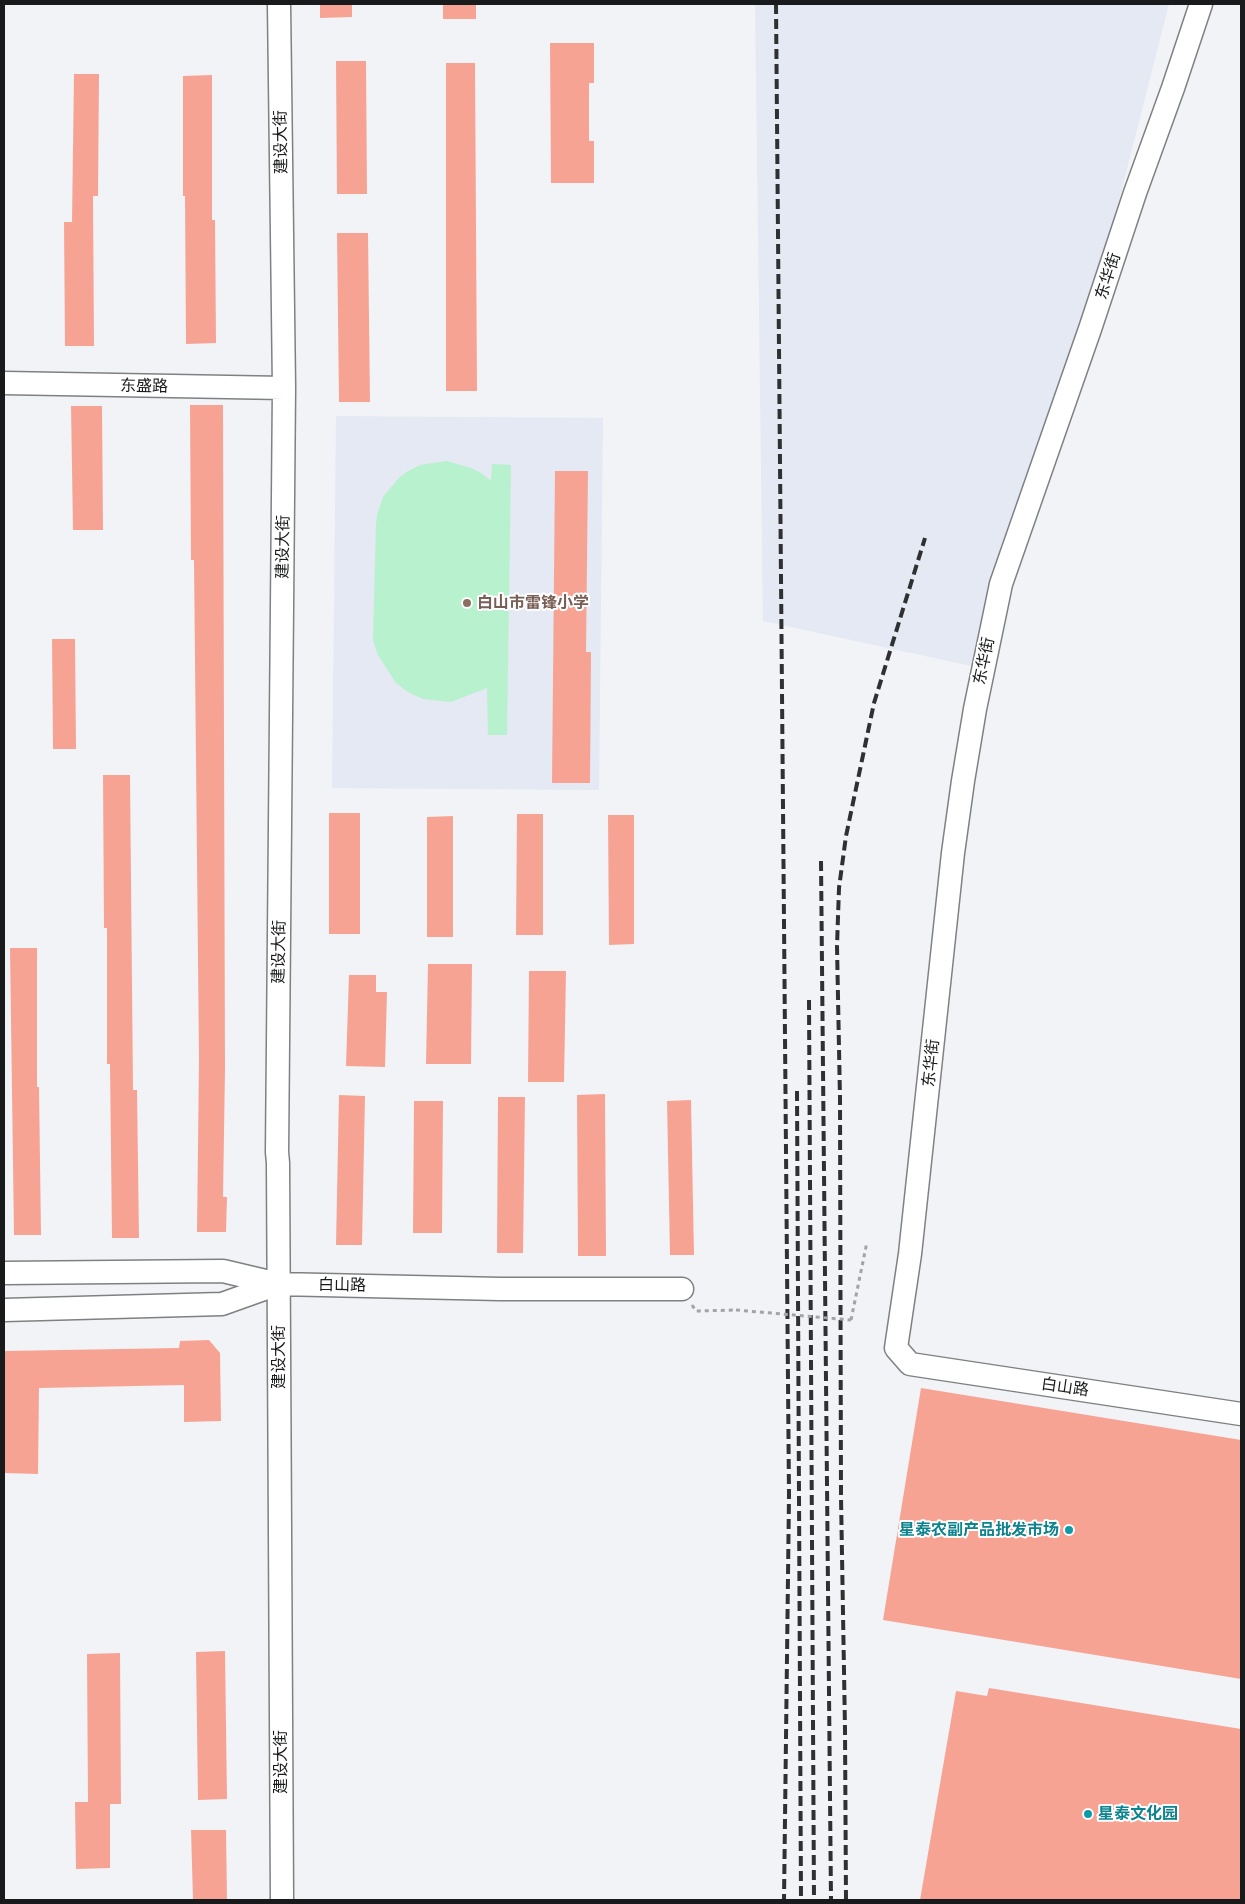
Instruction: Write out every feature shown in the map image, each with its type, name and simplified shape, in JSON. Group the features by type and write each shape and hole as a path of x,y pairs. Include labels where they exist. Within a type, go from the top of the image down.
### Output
{"street":[{"name":"建设大街","path":"279,4 284,388 277,1152 282,1900"},
{"name":"东华街","path":"896,1348 910,1254 953,852 975,709 1001,584 1201,4"},
{"name":"东盛路","path":"4,383 284,388"},
{"name":"白山路","path":"4,1274 223,1271 278,1284 500,1289 682,1289"},
{"path":"4,1310 222,1304 278,1284"},
{"name":"白山路","path":"896,1348 910,1364 1241,1414"}],"path":[{"path":"682,1289 696,1311 736,1310 851,1320 867,1242"}],"shaded area":[{"path":"755,4 1169,4 1101,271 971,666 763,621"},
{"name":"白山市雷锋小学","path":"336,416 603,418 599,790 332,788"}],"green space":[{"path":"447,461 471,468 491,481 492,464 511,465 507,735 488,735 487,688 451,702 423,699 408,692 396,683 378,655 373,640 376,525 383,497 399,478 408,471 420,465"}],"building":[{"path":"320,4 352,4 352,17 320,18"},
{"path":"443,4 476,4 476,19 443,19"},
{"path":"550,43 594,43 594,83 589,83 589,141 594,141 594,183 551,183"},
{"path":"336,61 366,61 367,194 337,194"},
{"path":"446,63 475,63 477,391 446,391"},
{"path":"74,74 99,74 98,196 93,196 94,346 65,346 64,222 72,222"},
{"path":"212,75 212,220 215,220 216,343 186,344 183,76"},
{"path":"337,233 368,233 370,402 339,402"},
{"path":"190,405 223,405 225,1069 223,1197 227,1197 226,1232 197,1232 199,1059 194,560 191,560"},
{"path":"71,406 102,406 103,530 73,530"},
{"path":"555,471 588,471 586,652 591,652 590,783 552,783"},
{"path":"52,639 75,639 76,749 53,749"},
{"path":"103,775 130,775 133,1090 137,1090 139,1238 112,1238 110,1064 107,1064 107,928 104,928"},
{"path":"329,813 360,813 360,934 329,934"},
{"path":"517,814 543,814 543,935 516,935"},
{"path":"608,815 634,815 634,944 609,945"},
{"path":"453,816 453,937 427,937 427,817"},
{"path":"10,948 37,948 37,1087 39,1087 41,1235 14,1235"},
{"path":"428,964 472,964 471,1064 426,1064"},
{"path":"529,971 566,971 564,1082 528,1082"},
{"path":"349,975 376,975 376,992 387,992 385,1067 346,1066"},
{"path":"605,1094 606,1256 578,1256 577,1095"},
{"path":"339,1095 365,1096 362,1245 336,1245"},
{"path":"498,1097 525,1097 523,1253 497,1253"},
{"path":"691,1100 694,1255 670,1255 667,1101"},
{"path":"414,1101 443,1101 442,1233 413,1233"},
{"path":"209,1340 220,1353 221,1421 184,1422 184,1385 39,1388 38,1474 4,1473 4,1351 179,1348 180,1341"},
{"name":"星泰农副产品批发市场","path":"921,1388 1241,1440 1241,1679 883,1620"},
{"path":"225,1651 227,1799 198,1800 196,1652"},
{"path":"120,1653 121,1804 110,1804 110,1868 76,1869 75,1802 88,1802 87,1654"},
{"name":"星泰文化园","path":"989,1688 1241,1729 1241,1900 920,1900 956,1691 987,1696"},
{"path":"191,1830 226,1830 227,1900 193,1900"}],"railway":[{"path":"776,4 789,1495 784,1900"},
{"path":"846,1900 841,1497 840,1099 837,946 839,888 846,836 874,703 925,538"},
{"path":"821,861 831,1900"},
{"path":"809,1000 814,1900"},
{"path":"797,1091 801,1900"}],"place":[{"name":"白山市雷锋小学","path":"467,603"},
{"name":"星泰农副产品批发市场","path":"1069,1530"},
{"name":"星泰文化园","path":"1088,1814"}]}
